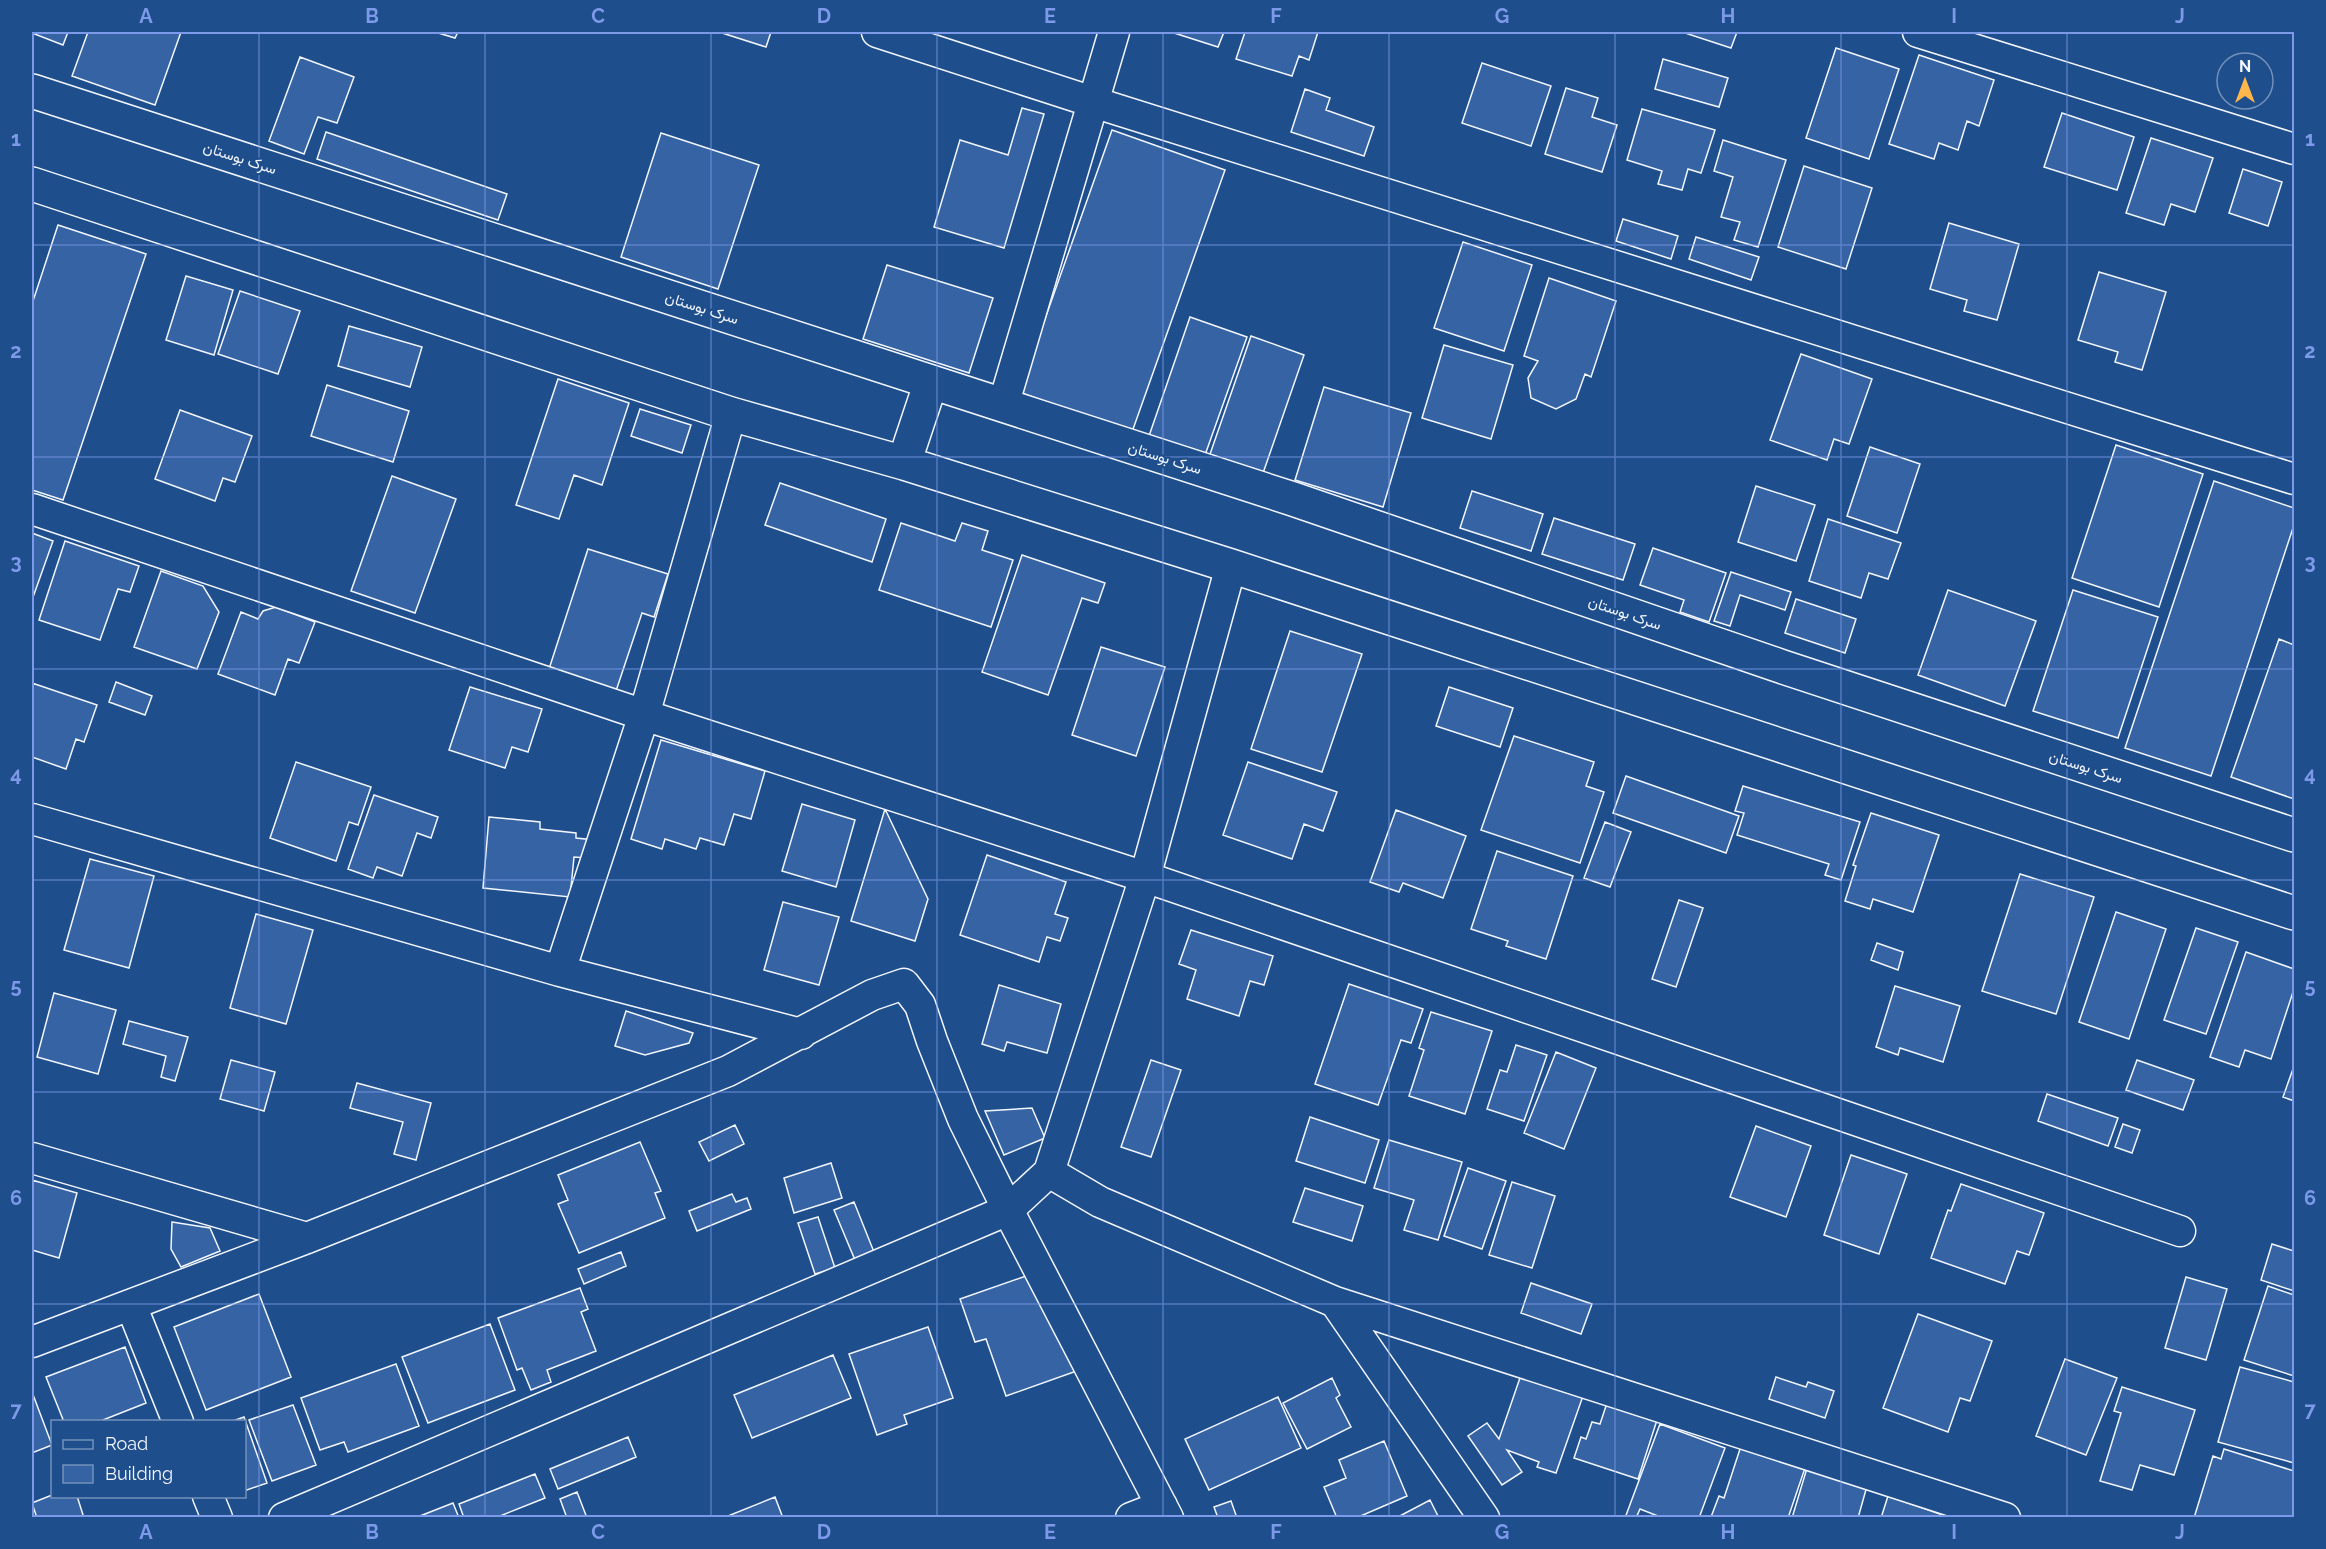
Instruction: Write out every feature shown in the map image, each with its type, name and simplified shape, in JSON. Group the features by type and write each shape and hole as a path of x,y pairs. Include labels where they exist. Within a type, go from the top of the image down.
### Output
{"street":[{"path":"877,32 1093,102 2295,479"},
{"path":"1003,406 1114,32"},
{"path":"1918,32 2295,149"},
{"name":"سرک بوستان","path":"32,91 1293,499 1783,668 2295,835"},
{"path":"32,184 732,414 904,463 1231,566 2295,913"},
{"path":"904,463 931,382"},
{"path":"560,971 644,715 732,414"},
{"path":"32,509 644,715 1145,877 2180,1231"},
{"path":"284,1518 1008,1210 1049,1172 1145,877 1231,566"},
{"path":"32,819 560,971 801,1034"},
{"path":"32,1342 307,1238 728,1071 872,995 904,984 920,1005 963,1119 1165,1512 1131,1518"},
{"path":"32,1158 307,1238"},
{"path":"1049,1172 1100,1202 1335,1302 2005,1518"},
{"path":"1335,1302 1484,1518"},
{"path":"131,1305 177,1420"},
{"path":"208,1498 216,1518"}],"building":[{"path":"32,32 68,32 63,45"},
{"path":"88,32 181,32 155,105 72,76"},
{"path":"435,32 458,32 455,38"},
{"path":"719,32 771,32 766,47"},
{"path":"1171,32 1224,32 1218,47"},
{"path":"1245,32 1318,32 1309,60 1299,56 1292,76 1236,59"},
{"path":"1685,32 1737,32 1731,48"},
{"path":"1836,48 1899,69 1869,159 1806,138"},
{"path":"1919,55 1994,80 1979,126 1967,121 1958,150 1939,143 1934,159 1889,144"},
{"path":"300,57 354,77 337,123 318,117 304,154 269,141"},
{"path":"1663,59 1728,78 1719,107 1655,89"},
{"path":"1482,63 1551,86 1531,146 1462,123"},
{"path":"1566,88 1598,98 1592,117 1617,125 1602,172 1545,154"},
{"path":"1305,89 1330,98 1326,110 1374,127 1364,156 1291,132"},
{"path":"1022,108 1044,114 1004,248 934,227 960,140 1008,155"},
{"path":"1642,109 1715,130 1701,173 1688,169 1682,190 1658,184 1662,171 1627,160"},
{"path":"2062,113 2134,137 2117,190 2044,167"},
{"path":"1112,130 1225,170 1132,432 1019,392"},
{"path":"326,132 507,194 498,220 317,159"},
{"path":"661,133 759,165 718,289 621,257"},
{"path":"2151,138 2213,158 2195,212 2171,204 2164,225 2126,213"},
{"path":"1723,140 1786,160 1758,247 1734,240 1740,222 1721,217 1733,177 1714,171"},
{"path":"1804,166 1872,188 1846,269 1778,247"},
{"path":"2243,169 2282,182 2268,226 2229,213"},
{"path":"1623,219 1678,236 1671,259 1616,241"},
{"path":"1949,223 2019,244 1997,320 1964,311 1967,300 1930,289"},
{"path":"58,225 146,254 63,500 32,490 32,304"},
{"path":"1696,237 1759,257 1751,280 1689,259"},
{"path":"1463,242 1532,265 1504,351 1434,328"},
{"path":"887,265 993,298 969,373 863,339"},
{"path":"2099,272 2166,292 2142,370 2115,362 2118,352 2078,340"},
{"path":"186,276 233,290 214,355 166,340"},
{"path":"1549,278 1616,301 1591,377 1585,374 1576,399 1556,409 1531,398 1528,378 1538,361 1524,356"},
{"path":"240,291 300,311 278,374 218,354"},
{"path":"1190,317 1247,337 1205,455 1149,436"},
{"path":"349,326 422,347 410,387 338,366"},
{"path":"1251,336 1304,355 1262,476 1209,457"},
{"path":"1444,345 1513,365 1491,439 1422,418"},
{"path":"1801,354 1872,379 1849,444 1834,439 1827,460 1770,440"},
{"path":"558,379 629,403 602,485 574,475 559,519 516,505"},
{"path":"327,385 409,411 393,462 311,436"},
{"path":"1324,387 1411,413 1383,507 1295,480"},
{"path":"640,409 691,425 682,453 631,436"},
{"path":"180,410 252,436 235,482 223,478 215,501 155,479"},
{"path":"2116,445 2203,474 2159,607 2072,578"},
{"path":"1870,447 1920,464 1897,533 1847,516"},
{"path":"392,476 456,499 415,613 351,591"},
{"path":"2214,481 2294,508 2294,525 2211,776 2125,748"},
{"path":"780,483 886,519 872,562 765,525"},
{"path":"1756,486 1815,505 1796,561 1738,542"},
{"path":"1472,491 1543,514 1531,551 1460,528"},
{"path":"1554,518 1635,544 1623,580 1542,554"},
{"path":"1828,519 1901,543 1888,579 1869,573 1861,598 1809,581"},
{"path":"901,523 955,541 962,523 988,531 982,550 1013,560 991,627 879,590"},
{"path":"32,533 53,541 32,600"},
{"path":"65,541 139,566 130,592 118,589 100,640 39,620"},
{"path":"1653,548 1726,573 1709,622 1680,612 1684,600 1640,585"},
{"path":"588,549 668,574 654,617 642,613 616,691 549,669"},
{"path":"1022,555 1105,583 1098,603 1082,598 1048,695 982,672"},
{"path":"161,571 203,586 219,612 197,669 134,647"},
{"path":"1731,572 1791,592 1785,610 1740,595 1730,626 1714,621"},
{"path":"1948,590 2036,621 2005,706 1918,675"},
{"path":"2073,590 2158,617 2118,738 2033,711"},
{"path":"1796,599 1856,619 1845,653 1785,633"},
{"path":"276,607 315,622 299,663 288,659 275,695 218,674 241,612 258,619 263,611"},
{"path":"1290,631 1362,654 1322,772 1251,749"},
{"path":"2279,639 2294,645 2294,799 2231,777"},
{"path":"1101,647 1165,667 1136,756 1072,735"},
{"path":"116,682 152,696 145,715 109,702"},
{"path":"32,683 97,705 84,742 76,739 66,769 32,757"},
{"path":"470,687 542,709 528,752 512,747 505,768 449,750"},
{"path":"1449,687 1513,708 1500,747 1436,726"},
{"path":"1514,736 1594,762 1586,786 1604,792 1580,863 1481,830"},
{"path":"661,740 765,771 751,819 734,814 724,845 700,838 696,849 665,839 662,849 631,839"},
{"path":"296,762 371,787 358,825 349,822 336,861 270,838"},
{"path":"1248,762 1337,792 1323,831 1304,824 1292,859 1223,835"},
{"path":"1626,776 1739,816 1726,853 1613,813"},
{"path":"1743,786 1860,822 1841,880 1825,875 1829,864 1737,835 1744,813 1735,811"},
{"path":"374,795 438,817 431,838 417,833 402,876 377,867 373,878 348,869"},
{"path":"802,804 855,820 836,887 782,871"},
{"path":"885,809 928,899 915,941 851,921"},
{"path":"1396,810 1466,836 1443,898 1403,883 1399,892 1370,882"},
{"path":"1871,813 1939,835 1913,912 1873,899 1870,909 1845,901 1856,866 1853,865"},
{"path":"489,817 540,822 540,829 576,833 576,838 604,841 602,859 574,857 570,897 483,888"},
{"path":"1605,822 1631,832 1610,887 1584,878"},
{"path":"1497,851 1573,876 1546,959 1506,946 1508,941 1471,929"},
{"path":"987,855 1066,882 1055,914 1068,918 1060,941 1047,937 1039,962 960,935"},
{"path":"90,859 154,876 129,968 64,950"},
{"path":"2020,874 2094,897 2056,1014 1982,991"},
{"path":"1679,900 1703,908 1676,987 1652,979"},
{"path":"783,902 839,917 819,985 764,970"},
{"path":"2116,912 2166,929 2129,1039 2079,1022"},
{"path":"256,914 313,930 286,1024 230,1008"},
{"path":"2196,928 2238,942 2206,1034 2164,1020"},
{"path":"1191,930 1273,956 1264,985 1250,981 1239,1016 1187,999 1196,970 1179,964"},
{"path":"1877,943 1903,952 1898,970 1871,960"},
{"path":"2246,952 2294,969 2294,989 2271,1059 2245,1050 2239,1067 2210,1057"},
{"path":"1349,984 1423,1009 1411,1043 1401,1040 1378,1105 1315,1084"},
{"path":"999,985 1061,1004 1047,1053 1007,1042 1004,1051 982,1044"},
{"path":"1895,986 1960,1006 1943,1062 1900,1048 1898,1055 1876,1047"},
{"path":"54,993 116,1010 98,1074 37,1057"},
{"path":"626,1011 693,1033 689,1043 645,1055 615,1046"},
{"path":"1431,1012 1492,1031 1465,1114 1409,1096 1424,1050 1419,1048"},
{"path":"129,1021 188,1037 175,1081 161,1077 166,1056 123,1044"},
{"path":"1516,1045 1547,1055 1524,1121 1487,1109 1500,1070 1507,1072"},
{"path":"1556,1052 1596,1068 1564,1149 1524,1133"},
{"path":"231,1060 275,1072 264,1111 220,1099"},
{"path":"1151,1060 1181,1070 1151,1157 1121,1147"},
{"path":"2137,1060 2194,1080 2183,1110 2126,1090"},
{"path":"2294,1066 2294,1101 2283,1097"},
{"path":"357,1083 431,1103 416,1160 394,1154 403,1122 350,1108"},
{"path":"2047,1094 2118,1118 2108,1146 2038,1121"},
{"path":"1032,1108 1045,1138 1004,1155 985,1111"},
{"path":"1310,1117 1379,1140 1365,1183 1296,1161"},
{"path":"2123,1124 2140,1130 2132,1153 2115,1147"},
{"path":"735,1125 744,1144 709,1161 699,1142"},
{"path":"1756,1126 1811,1146 1786,1217 1730,1197"},
{"path":"1389,1140 1462,1162 1438,1240 1404,1230 1414,1200 1374,1188"},
{"path":"640,1142 661,1191 655,1193 665,1218 579,1253 558,1204 568,1200 558,1175"},
{"path":"1851,1155 1907,1174 1879,1254 1824,1235"},
{"path":"831,1163 842,1198 794,1213 784,1178"},
{"path":"1468,1168 1506,1181 1482,1249 1444,1236"},
{"path":"32,1180 77,1193 59,1258 32,1250"},
{"path":"1512,1182 1555,1196 1532,1268 1489,1255"},
{"path":"1961,1184 2044,1213 2029,1255 2017,1251 2005,1284 1931,1258 1948,1210 1951,1211"},
{"path":"1305,1188 1363,1206 1352,1241 1293,1222"},
{"path":"732,1194 736,1202 747,1198 751,1209 697,1231 689,1211"},
{"path":"854,1202 874,1252 855,1260 834,1210"},
{"path":"818,1217 835,1268 815,1274 798,1223"},
{"path":"172,1222 210,1228 220,1251 181,1267 171,1249"},
{"path":"2272,1244 2294,1251 2294,1291 2261,1280"},
{"path":"621,1252 626,1266 584,1284 578,1269"},
{"path":"1049,1268 1085,1368 1006,1396 986,1339 975,1342 960,1299"},
{"path":"2186,1277 2227,1289 2206,1360 2165,1348"},
{"path":"1531,1283 1592,1304 1581,1334 1521,1313"},
{"path":"2268,1286 2294,1295 2294,1376 2244,1360"},
{"path":"580,1288 588,1309 581,1312 596,1351 547,1370 551,1382 531,1390 522,1368 517,1370 498,1318"},
{"path":"259,1294 291,1377 206,1410 174,1327"},
{"path":"1918,1314 1992,1341 1970,1401 1960,1398 1948,1432 1883,1408"},
{"path":"490,1324 515,1390 428,1423 402,1357"},
{"path":"928,1327 953,1398 904,1415 907,1424 877,1435 849,1354"},
{"path":"125,1347 146,1403 103,1420 63,1420 46,1377"},
{"path":"833,1355 851,1398 752,1438 734,1395"},
{"path":"2065,1359 2117,1378 2086,1455 2036,1436"},
{"path":"396,1364 419,1426 348,1452 344,1442 320,1450 301,1398"},
{"path":"2240,1367 2294,1382 2294,1463 2218,1442"},
{"path":"1522,1372 1584,1393 1556,1473 1537,1467 1539,1462 1507,1450 1522,1472 1502,1485 1468,1436 1487,1423 1499,1439"},
{"path":"1776,1377 1806,1387 1808,1382 1834,1391 1825,1418 1769,1399"},
{"path":"1332,1378 1340,1395 1336,1398 1351,1427 1307,1449 1283,1403"},
{"path":"2122,1387 2195,1410 2174,1475 2140,1465 2132,1490 2100,1481 2121,1413 2114,1411"},
{"path":"32,1392 51,1445 32,1453"},
{"path":"1278,1397 1301,1448 1209,1490 1185,1439"},
{"path":"1608,1400 1658,1417 1638,1479 1574,1458 1581,1437 1586,1439 1592,1422 1600,1424"},
{"path":"293,1405 316,1465 272,1481 249,1420"},
{"path":"246,1423 267,1483 246,1490"},
{"path":"1660,1424 1725,1448 1699,1518 1663,1518 1640,1509 1636,1518 1625,1518"},
{"path":"628,1437 636,1457 558,1489 550,1469"},
{"path":"1384,1441 1407,1496 1356,1518 1337,1518 1324,1487 1346,1478 1339,1460"},
{"path":"1741,1446 1805,1468 1788,1518 1711,1517 1719,1496 1724,1498"},
{"path":"2224,1449 2294,1471 2294,1518 2194,1518 2213,1456 2221,1459"},
{"path":"1807,1468 1867,1486 1858,1518 1792,1518"},
{"path":"535,1474 545,1498 495,1518 464,1518 459,1504"},
{"path":"577,1492 587,1518 567,1518 560,1499"},
{"path":"51,1495 51,1498 78,1498 84,1518 37,1518 32,1503"},
{"path":"1888,1496 1940,1514 1939,1518 1881,1518"},
{"path":"775,1497 783,1518 723,1518"},
{"path":"1430,1500 1439,1518 1396,1518"},
{"path":"1231,1501 1237,1518 1218,1518 1214,1507"},
{"path":"453,1503 459,1518 421,1518 420,1516"}]}
